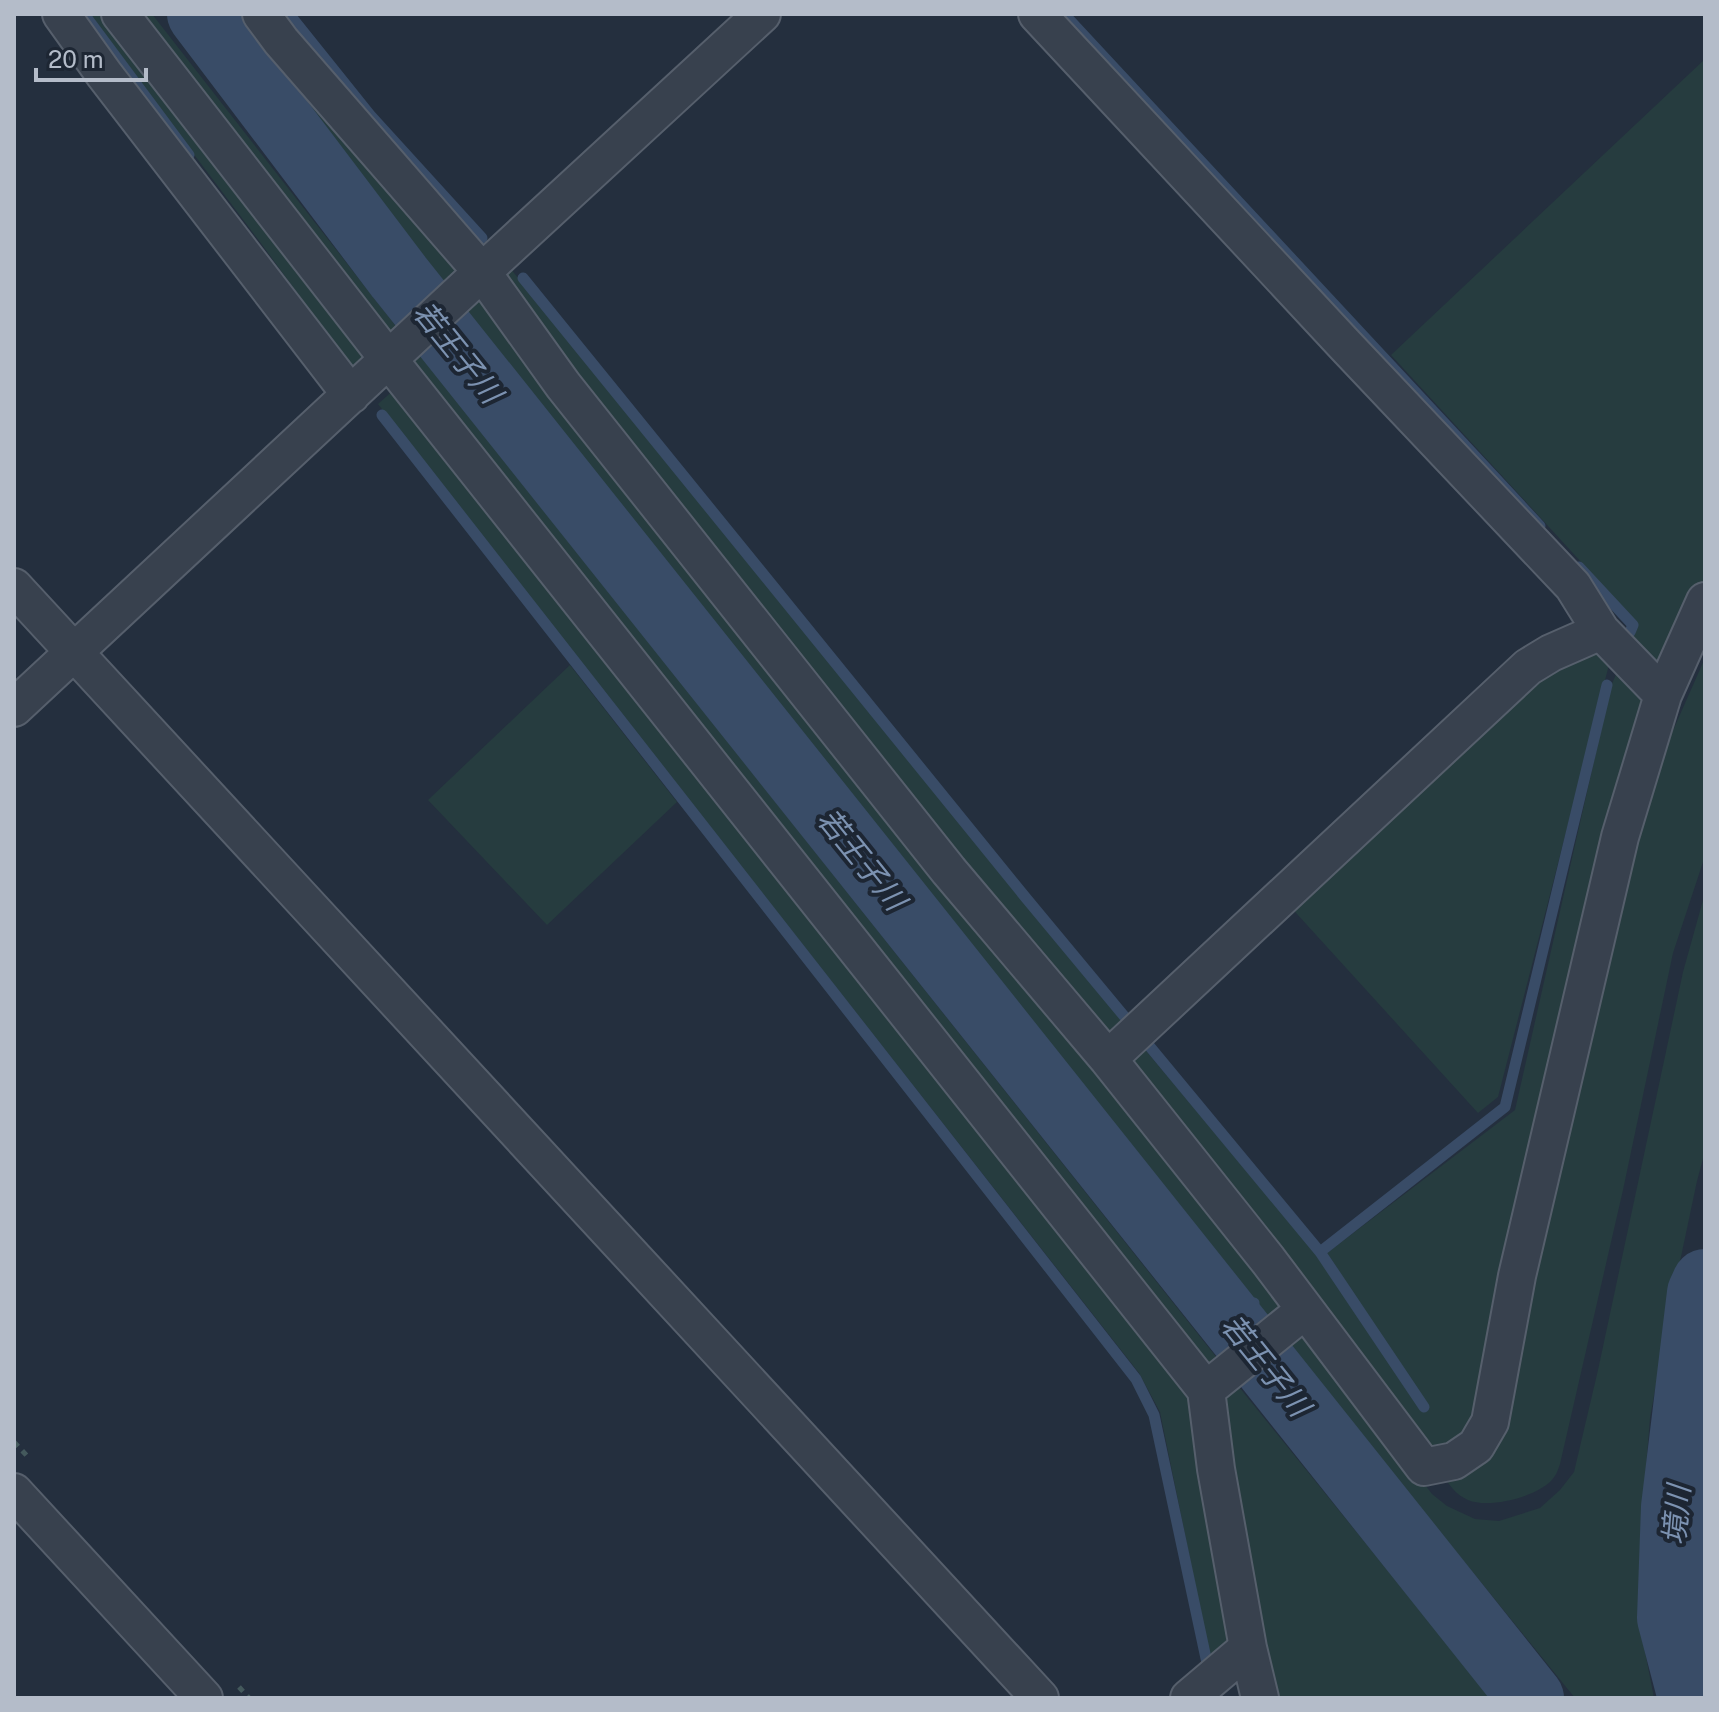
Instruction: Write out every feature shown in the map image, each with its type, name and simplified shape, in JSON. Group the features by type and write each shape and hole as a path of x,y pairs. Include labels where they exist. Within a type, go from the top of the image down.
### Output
{"street":[{"path":"61,14 351,395"},
{"path":"120,14 389,360 1214,1384 1216,1469 1260,1698"},
{"path":"261,14 482,272 563,385 949,871 1108,1059 1259,1248 1424,1467 1454,1461 1476,1446 1490,1422 1517,1276 1620,837 1663,695 1705,601"},
{"path":"14,708 762,14"},
{"path":"1037,14 1573,586 1601,631 1663,695"},
{"path":"14,587 1040,1698"},
{"path":"1108,1059 1528,667 1601,631"},
{"path":"1214,1384 1305,1310"},
{"path":"14,1492 204,1698"},
{"path":"1189,1698 1248,1648"}],"green space":[{"path":"88,14 106,14 368,361 354,371"},
{"path":"133,14 152,14 399,330 387,342"},
{"path":"230,14 255,14 460,272 447,285"},
{"path":"1705,59 1705,578 1673,659 1652,664 1631,643 1638,624 1391,355"},
{"path":"510,268 1128,1028 1105,1040 938,844 501,276"},
{"path":"477,296 1288,1303 1269,1323 464,309"},
{"path":"419,353 1221,1363 1211,1369 407,361"},
{"path":"396,388 1181,1377 1194,1409 1229,1613 1225,1650 1212,1667 1160,1412 1139,1373 378,404"},
{"path":"1585,647 1612,653 1498,1097 1478,1113 1287,903 1537,671"},
{"path":"1705,658 1705,856 1673,953 1560,1464 1551,1481 1534,1492 1499,1502 1468,1500 1453,1489 1442,1473 1476,1462 1537,1251 1652,778"},
{"path":"1621,663 1648,703 1479,1419 1445,1452 1425,1446 1126,1063 1138,1041 1312,1249 1421,1409 1429,1409 1327,1253 1515,1110 1611,686"},
{"path":"570,665 677,802 547,925 428,800"},
{"path":"1705,893 1705,1151 1666,1328 1650,1418 1640,1542 1641,1631 1654,1698 1575,1698 1284,1340 1309,1332 1432,1494 1447,1506 1475,1519 1499,1521 1540,1508 1560,1490 1574,1472 1683,972"},
{"path":"1235,1382 1491,1698 1273,1698 1221,1396"}],"waterway":[{"path":"84,14 189,155"},
{"name":"若王子川","path":"200,14 399,277 1531,1698"},
{"path":"289,14 370,115 482,238"},
{"path":"1064,14 1540,526"},
{"path":"523,278 1124,1016"},
{"path":"382,415 1136,1379 1154,1415 1207,1663"},
{"path":"1579,567 1633,625 1630,632"},
{"path":"1320,1252 1505,1107 1607,685"},
{"path":"1146,1042 1320,1252 1424,1407"},
{"name":"境川","path":"1691,1698 1670,1618 1674,1507 1700,1293 1705,1282"},
{"path":"1231,1321 1254,1303"}]}
